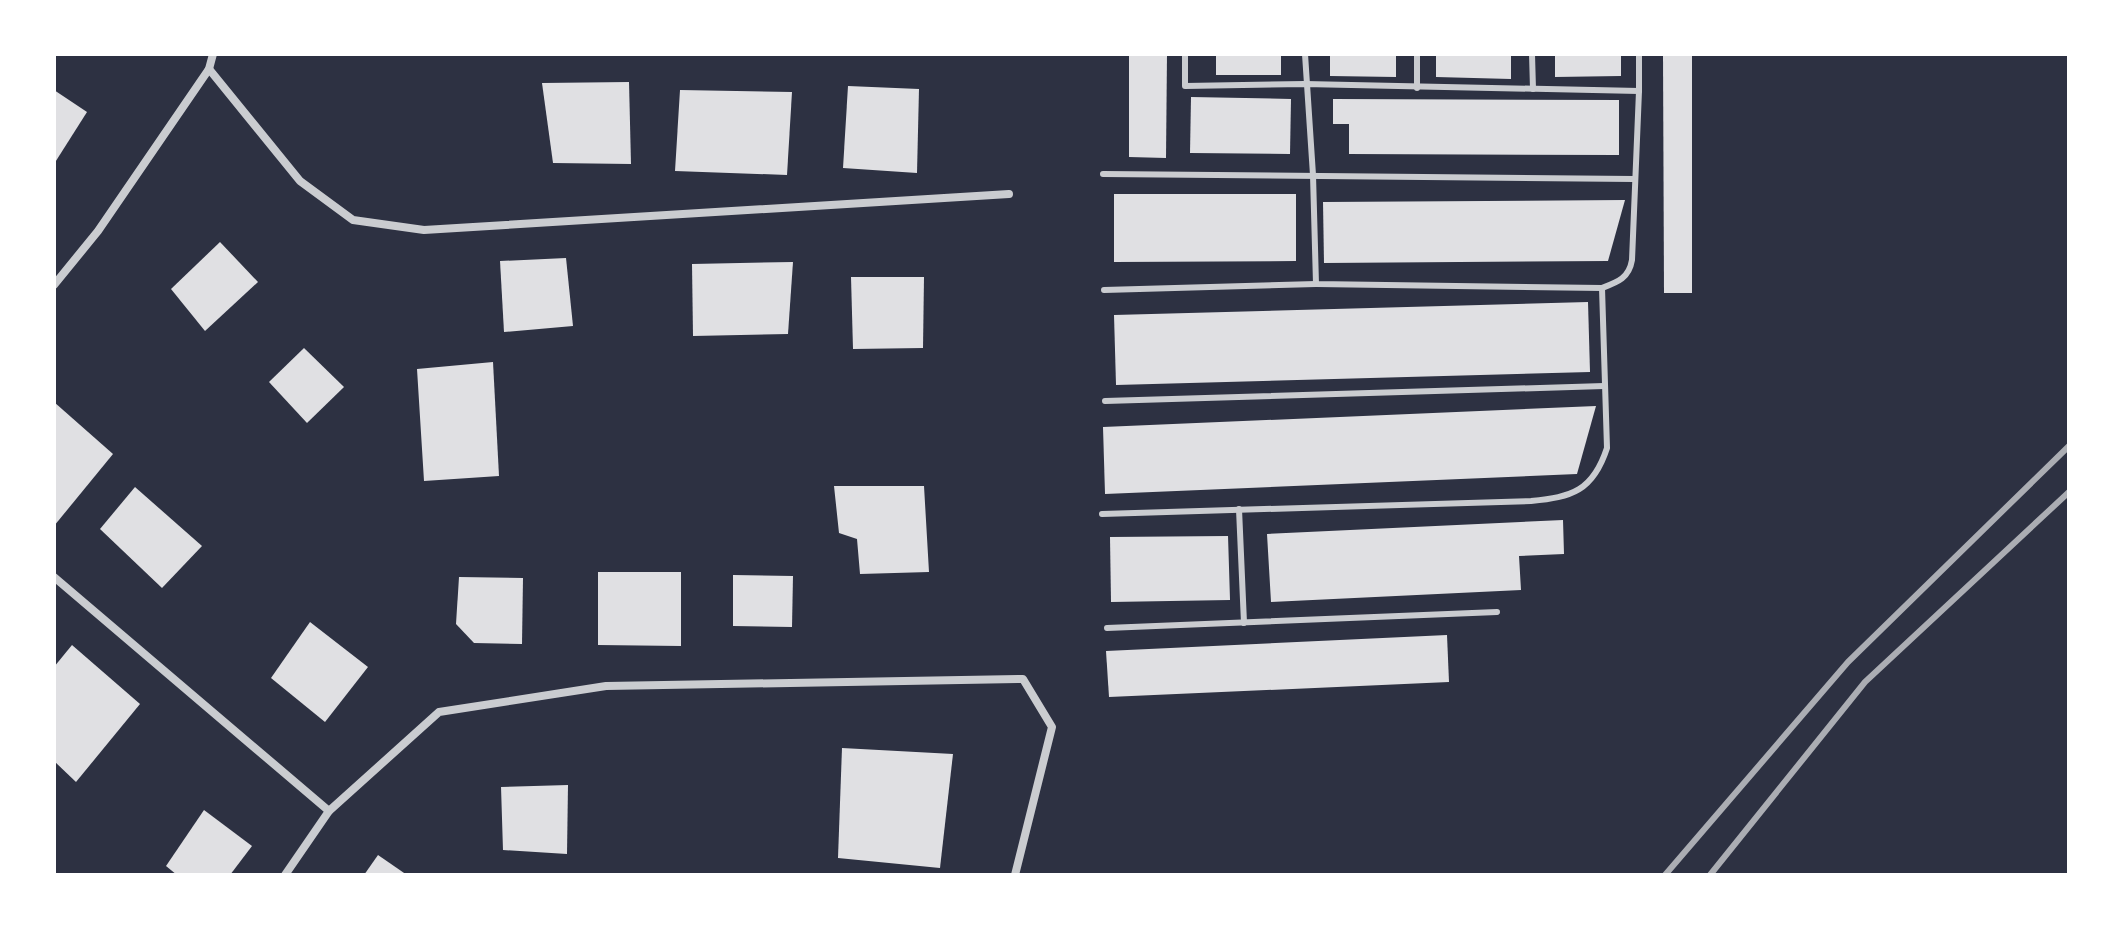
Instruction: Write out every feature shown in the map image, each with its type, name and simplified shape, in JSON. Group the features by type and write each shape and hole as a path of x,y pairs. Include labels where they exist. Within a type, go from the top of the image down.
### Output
{"street":[{"path":"54,285 98,231 209,69 213,54"},
{"path":"209,69 300,181 353,220 424,230 1009,194"},
{"path":"54,577 329,811"},
{"path":"285,875 329,811 439,712 606,686 1023,679 1052,727 1015,875"}],"lane":[{"path":"1185,54 1185,86 1305,84 1639,91"},
{"path":"1305,54 1316,284"},
{"path":"1417,54 1417,88"},
{"path":"1532,54 1533,89"},
{"path":"1104,290 1316,284 1602,288 1630,271 1639,54"},
{"path":"1103,174 1634,179"},
{"path":"1102,514 1531,501 1575,493 1598,472 1607,448 1602,288"},
{"path":"1105,401 1604,386"},
{"path":"1239,509 1244,623"},
{"path":"1107,628 1497,612"}],"building":[{"path":"1129,54 1167,54 1166,158 1129,157"},
{"path":"1216,54 1281,54 1281,75 1216,75"},
{"path":"1330,54 1396,54 1396,77 1330,76"},
{"path":"1436,54 1511,54 1511,79 1436,77"},
{"path":"1555,54 1621,54 1621,76 1555,77"},
{"path":"1663,54 1692,54 1692,293 1664,293"},
{"path":"629,82 631,164 553,163 542,83"},
{"path":"848,86 919,89 917,173 843,168"},
{"path":"54,90 87,112 54,164"},
{"path":"680,90 792,92 787,175 675,171"},
{"path":"1191,97 1291,99 1290,154 1190,153"},
{"path":"1333,99 1619,100 1619,155 1349,154 1349,124 1333,124"},
{"path":"1114,194 1296,194 1296,261 1114,262"},
{"path":"1625,200 1608,261 1324,263 1323,202"},
{"path":"220,242 258,282 205,331 171,289"},
{"path":"566,258 573,326 504,332 500,261"},
{"path":"793,262 788,334 693,336 692,264"},
{"path":"851,277 924,277 923,348 853,349"},
{"path":"1588,302 1590,372 1116,385 1114,315"},
{"path":"304,348 344,387 307,423 269,382"},
{"path":"493,362 499,476 424,481 417,369"},
{"path":"54,402 113,454 54,526"},
{"path":"1596,406 1577,474 1105,494 1103,427"},
{"path":"834,486 924,486 929,572 860,574 857,539 839,533"},
{"path":"135,487 202,546 162,588 100,529"},
{"path":"1563,520 1564,554 1519,556 1521,590 1271,602 1267,534"},
{"path":"1228,536 1230,600 1111,602 1110,537"},
{"path":"598,572 681,572 681,646 598,645"},
{"path":"733,575 793,576 792,627 733,626"},
{"path":"459,577 523,578 522,644 474,643 456,624"},
{"path":"310,622 368,667 325,722 271,678"},
{"path":"1447,635 1449,682 1109,697 1106,651"},
{"path":"72,645 140,704 76,782 54,761 54,667"},
{"path":"842,748 953,754 940,868 838,858"},
{"path":"568,785 567,854 503,850 501,787"},
{"path":"204,810 252,846 230,875 177,875 166,866"},
{"path":"378,855 407,875 364,875"}],"railway":[{"path":"1665,875 1848,662 2069,446"},
{"path":"1710,875 1865,682 2069,492"}]}
